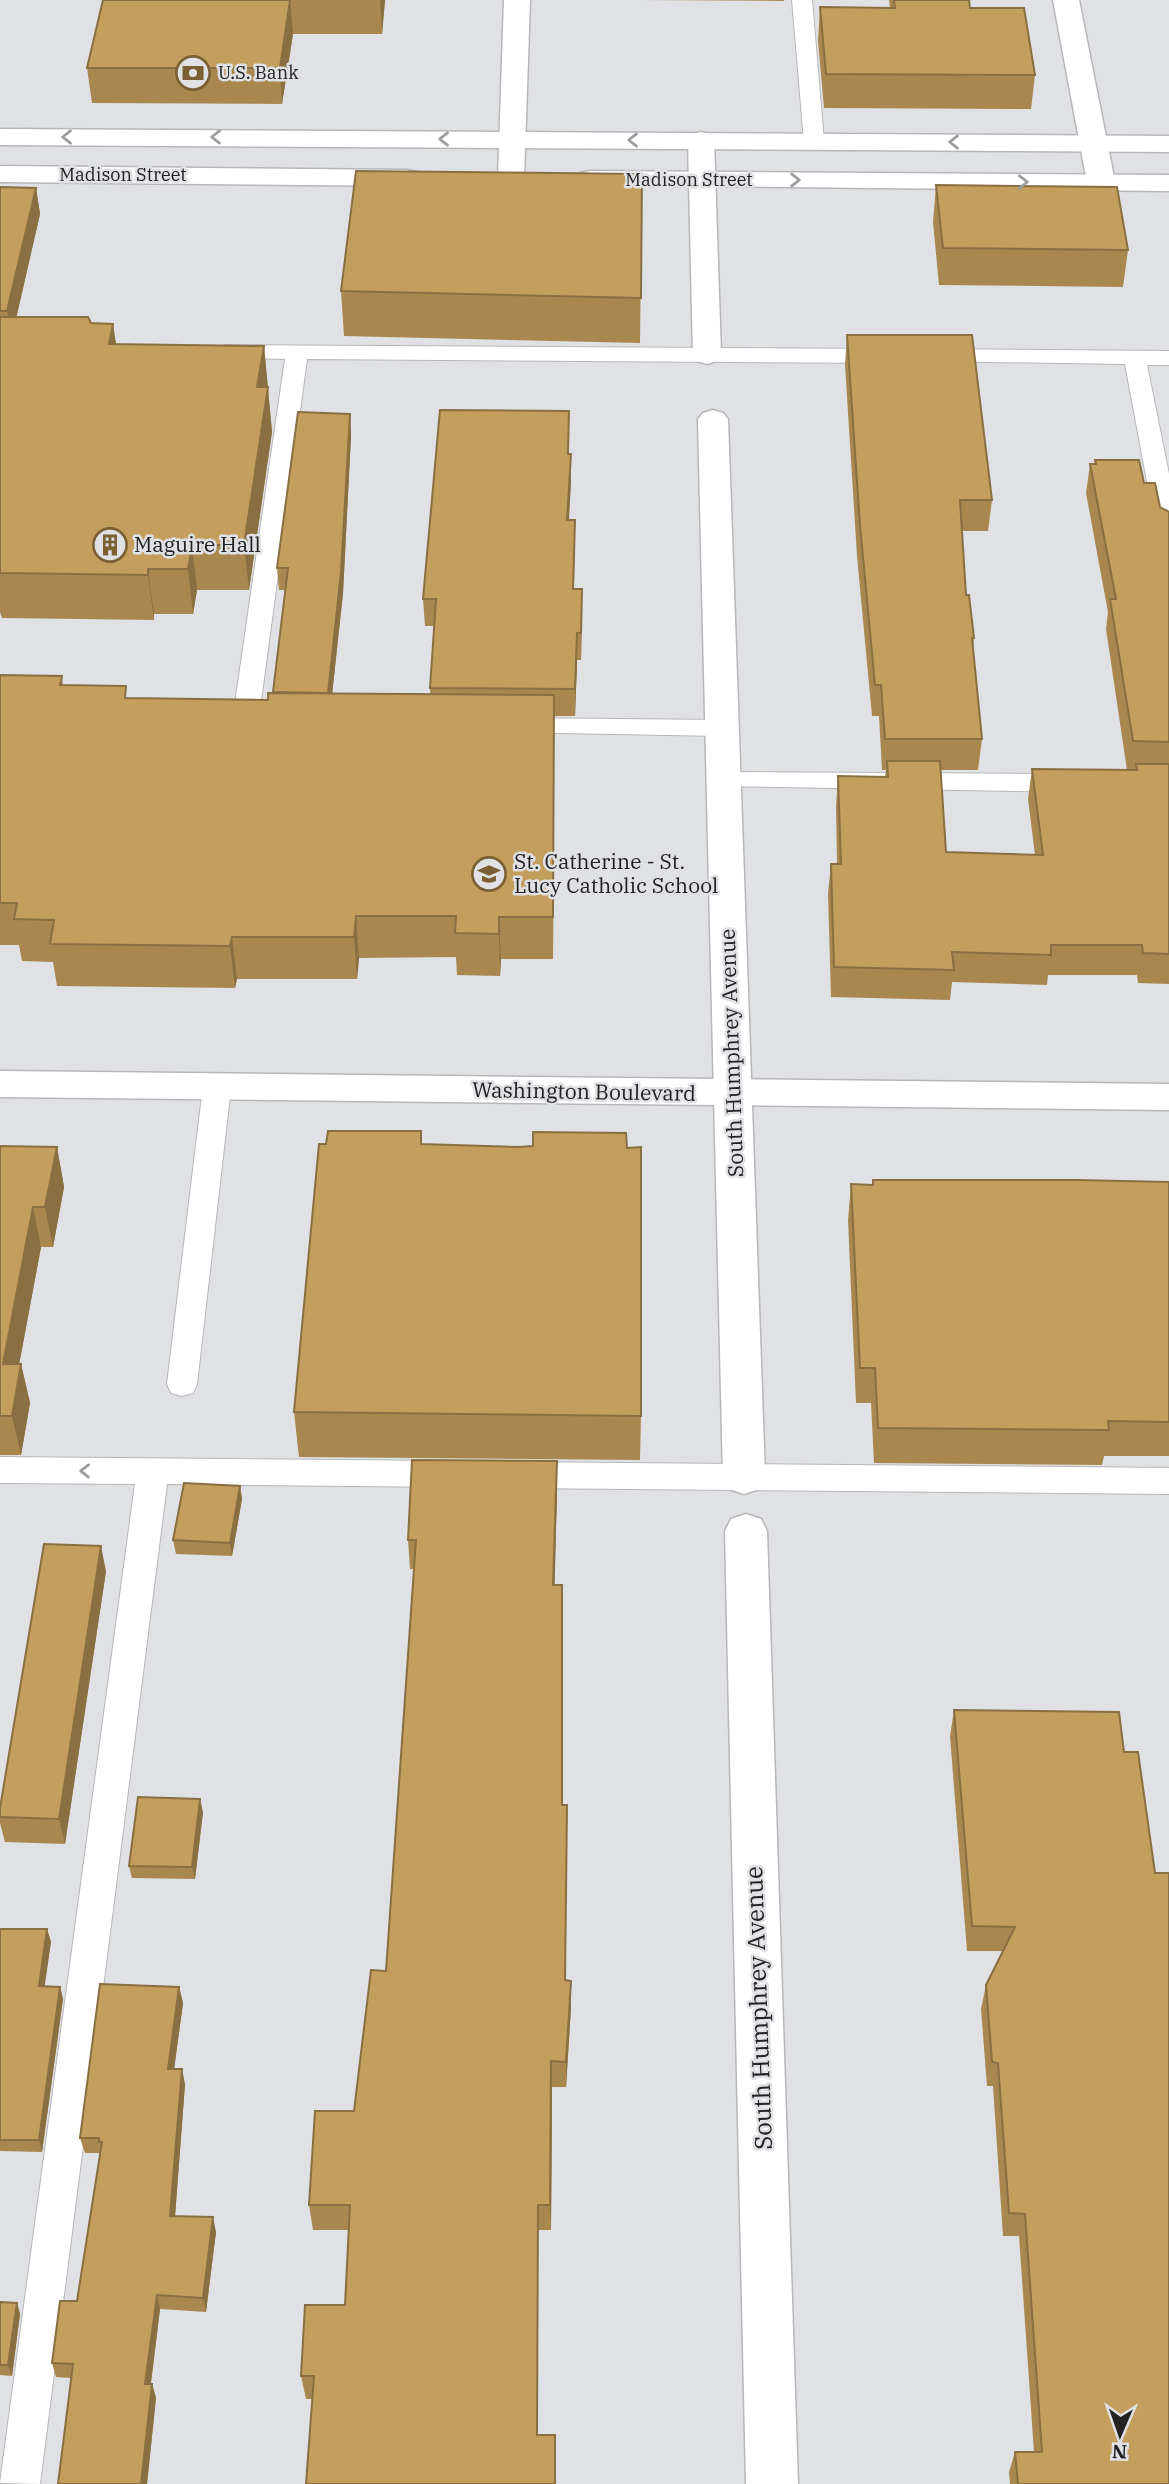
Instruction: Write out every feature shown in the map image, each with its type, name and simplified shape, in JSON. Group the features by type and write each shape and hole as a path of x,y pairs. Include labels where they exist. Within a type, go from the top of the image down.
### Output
{"street":[{"path":"511,178 517,0"},
{"path":"1066,0 1101,182"},
{"name":"Madison Street","path":"0,137 1169,144"},
{"path":"701,141 708,355"},
{"name":"Madison Street","path":"0,174 430,178"},
{"path":"484,178 538,178"},
{"name":"Madison Street","path":"565,179 1169,183"},
{"name":"South Humphrey Avenue","path":"713,419 744,1477"},
{"name":"Washington Boulevard","path":"0,1084 1169,1097"},
{"name":"South Humphrey Avenue","path":"746,1531 772,2484"}],"lane":[{"path":"802,0 814,141"},
{"path":"203,352 1169,358"},
{"path":"286,724 245,724 297,352"},
{"path":"1135,358 1169,535"},
{"path":"489,726 722,727"},
{"path":"724,780 1100,783"},
{"path":"181,1384 217,1087"},
{"path":"0,1470 1169,1480"},
{"path":"20,2484 153,1471"}],"building":[{"path":"103,0 290,0 280,68 87,68"},
{"path":"894,0 969,0 970,8 1024,8 1035,75 826,74 820,7 895,8"},
{"path":"356,171 642,174 641,298 341,291"},
{"path":"936,185 1117,187 1128,250 943,248"},
{"path":"0,187 36,188 7,311 0,311"},
{"path":"0,317 88,317 91,323 113,324 109,344 264,346 257,387 268,387 244,545 192,545 188,569 148,569 148,575 0,573"},
{"path":"847,335 972,335 992,500 960,500 966,595 969,595 974,638 982,739 885,739 881,685 875,685 860,525"},
{"path":"440,410 569,411 568,454 571,454 567,520 575,520 573,589 582,589 575,689 430,688 436,599 423,599"},
{"path":"298,412 350,414 341,572 328,693 273,692 288,568 277,568"},
{"path":"1095,460 1139,460 1144,483 1155,483 1160,507 1169,512 1169,742 1133,741 1110,599 1116,599 1090,464 1096,464"},
{"path":"0,675 62,676 60,685 126,686 125,698 268,700 268,693 554,695 553,917 499,917 499,934 455,933 456,916 356,916 354,937 232,937 230,946 50,944 54,920 14,919 17,903 0,903"},
{"path":"887,761 940,761 946,852 1043,855 1032,769 1137,770 1136,764 1169,764 1169,954 1143,953 1142,945 1051,945 1051,955 952,952 954,970 834,967 831,864 841,864 838,776 888,777"},
{"path":"328,1131 421,1131 421,1144 518,1147 533,1146 533,1132 626,1133 627,1148 641,1147 641,1416 294,1412 319,1144 326,1144"},
{"path":"0,1146 57,1147 45,1207 33,1207 3,1364 21,1364 12,1416 0,1416"},
{"path":"873,1180 1169,1182 1169,1422 1108,1421 1109,1430 878,1428 875,1368 860,1368 851,1184 873,1185"},
{"path":"412,1460 557,1461 553,1585 562,1585 562,1805 567,1805 565,1980 571,1981 566,2062 551,2061 550,2205 538,2205 537,2435 555,2435 555,2484 306,2484 314,2376 301,2376 305,2305 345,2305 350,2205 309,2205 315,2111 354,2111 371,1970 386,1971 416,1540 408,1540"},
{"path":"184,1483 240,1486 230,1543 173,1540"},
{"path":"44,1544 101,1546 59,1819 0,1817 0,1808"},
{"path":"954,1710 1119,1712 1124,1752 1138,1752 1155,1873 1169,1873 1169,2484 1018,2484 1015,2452 1042,2452 1025,2214 1009,2213 998,2063 992,2062 986,1985 1015,1927 972,1926"},
{"path":"138,1797 200,1799 192,1867 129,1866"},
{"path":"0,1929 47,1929 39,1986 60,1987 39,2140 0,2140"},
{"path":"100,1984 179,1987 168,2069 182,2069 170,2216 213,2217 203,2298 157,2295 145,2384 152,2384 141,2484 58,2484 73,2364 52,2363 60,2301 77,2301 102,2142 99,2142 99,2138 80,2138"},
{"path":"0,2302 17,2303 8,2365 0,2365"}],"place":[{"name":"U.S. Bank","path":"193,73"},
{"name":"Maguire Hall","path":"110,545"},
{"name":"St. Catherine - St. Lucy Catholic School","path":"489,874"}]}
